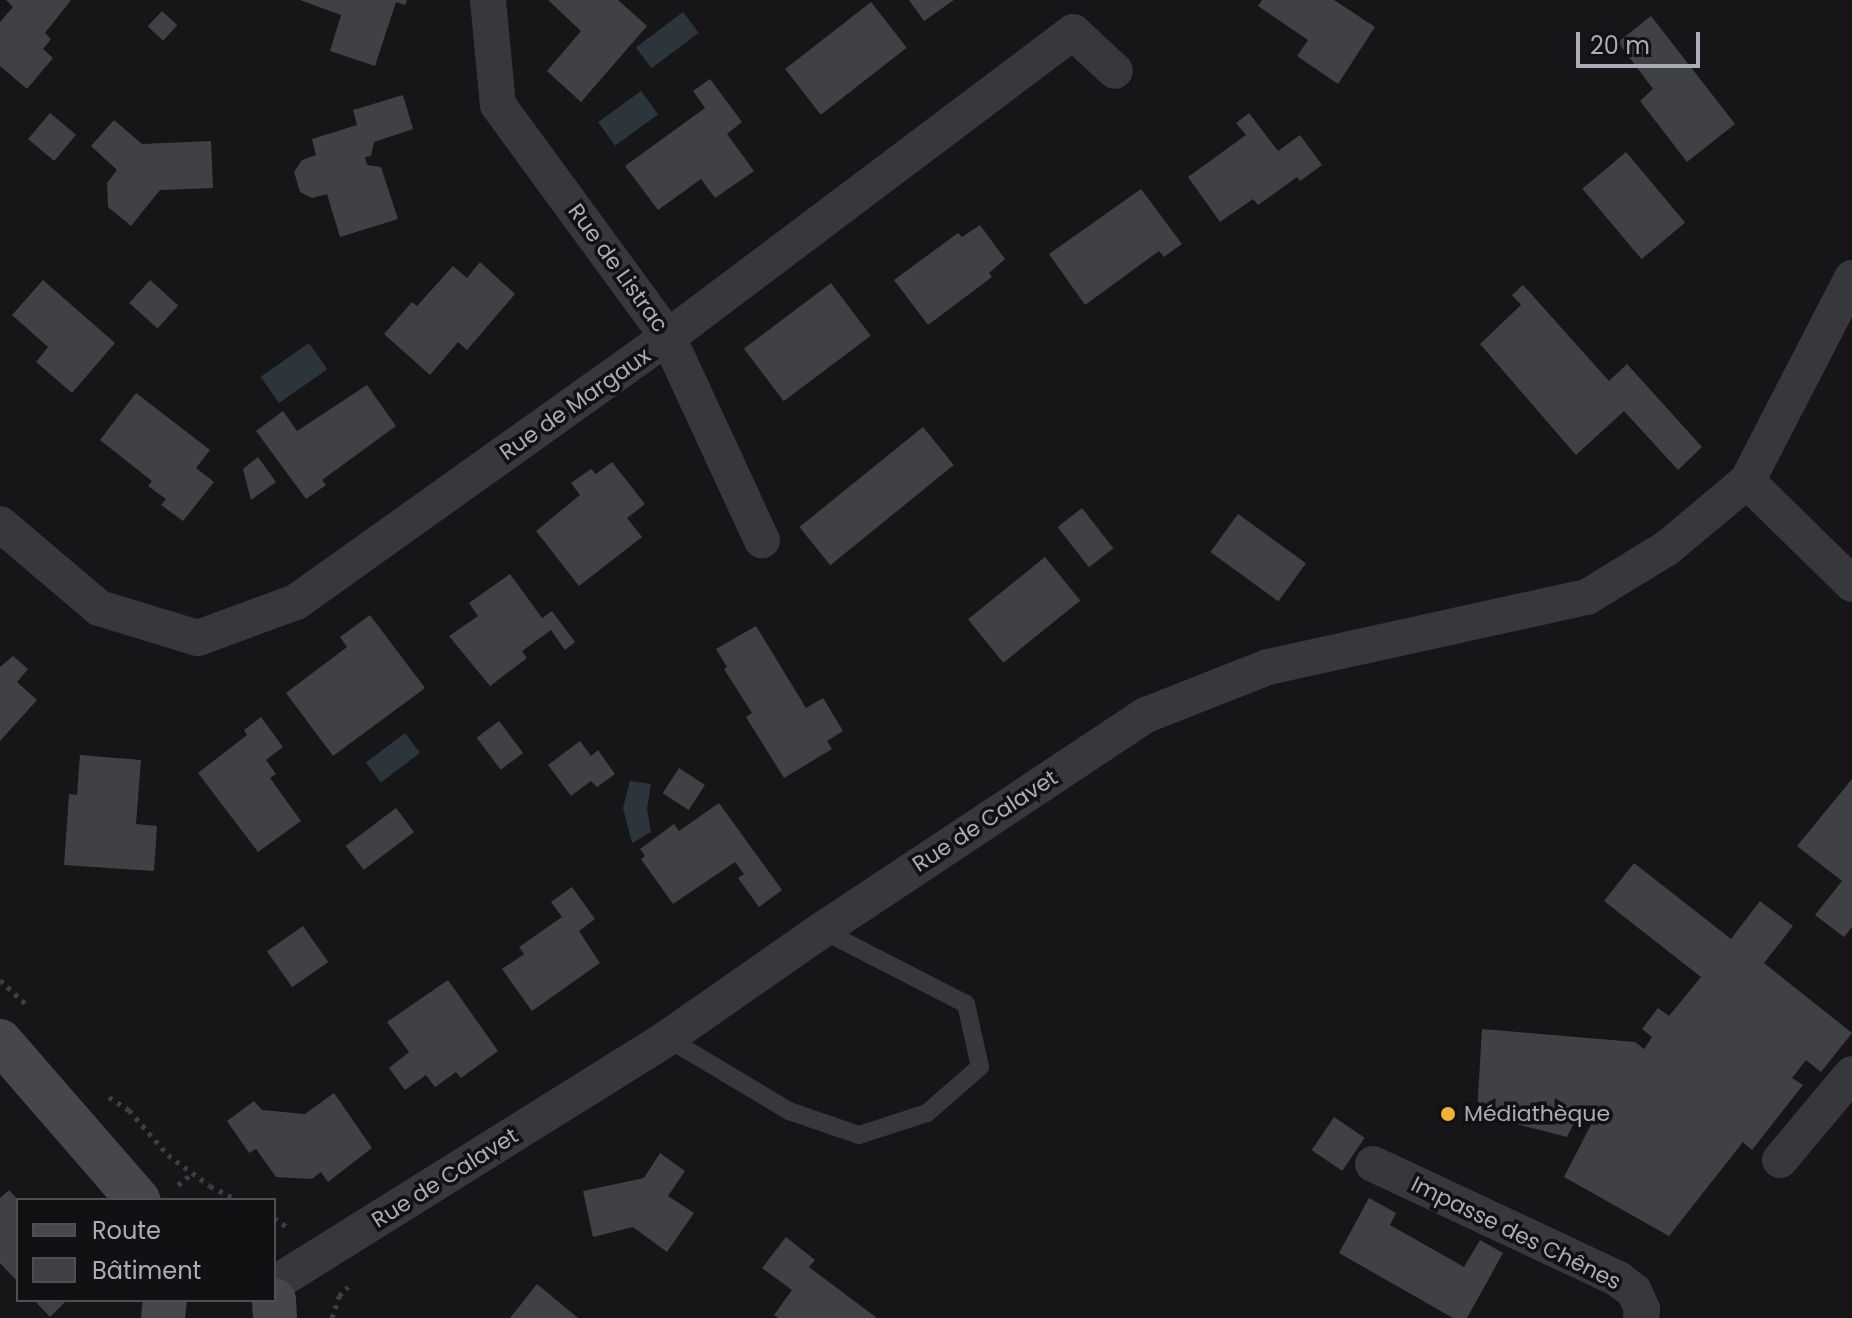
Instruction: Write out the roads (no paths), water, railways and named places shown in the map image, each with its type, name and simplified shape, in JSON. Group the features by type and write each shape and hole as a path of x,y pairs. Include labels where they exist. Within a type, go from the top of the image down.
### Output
{"main road":[{"path":"0,1041 136,1198"}],"street":[{"name":"Rue de Listrac","path":"488,0 498,105 668,337 762,540"},
{"name":"Rue de Margaux","path":"0,524 99,608 198,638 296,602 668,337 1073,32 1115,71"},
{"path":"1852,278 1747,481 1852,584"},
{"name":"Rue de Calavet","path":"276,1283 667,1038 822,930 1146,715 1268,667 1587,597 1667,548 1747,481"},
{"path":"1780,1160 1852,1074"},
{"name":"Impasse des Chênes","path":"1373,1164 1618,1279 1634,1291 1642,1309 1641,1318"}],"lane":[{"path":"667,1038 789,1111 859,1135 927,1113 980,1067 966,1004 822,930"}],"place":[{"name":"Médiathèque","path":"1448,1114"}]}
